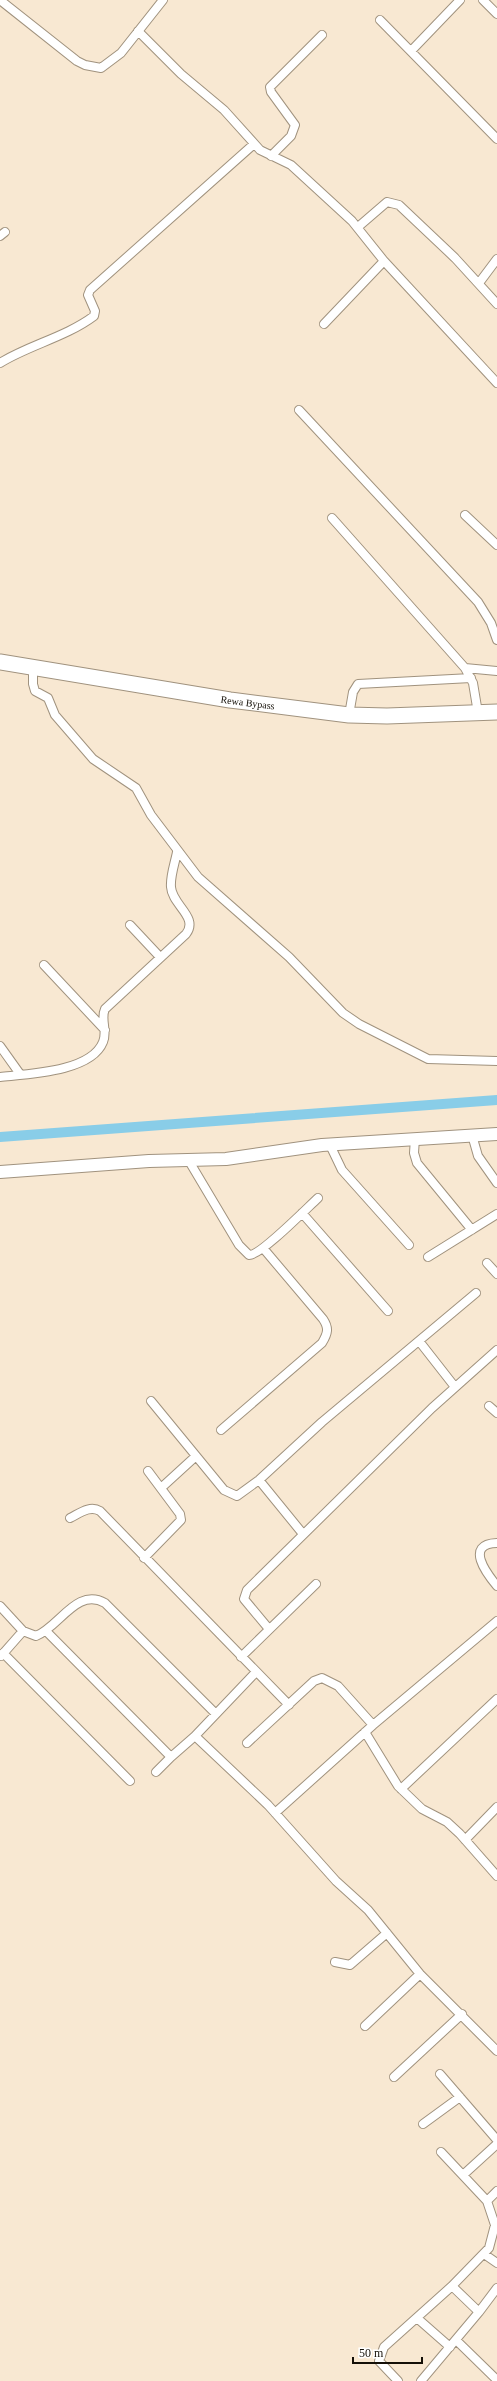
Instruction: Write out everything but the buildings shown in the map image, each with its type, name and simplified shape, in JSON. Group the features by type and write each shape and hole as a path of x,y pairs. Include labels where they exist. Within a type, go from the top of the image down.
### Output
{"highway":[{"name":"Rewa Bypass","path":"0,662 230,700 350,715 497,712"}],"street":[{"path":"0,0 77,60 92,67 100,68 121,53 163,0"},
{"path":"411,52 460,0"},
{"path":"483,0 497,14"},
{"path":"380,20 497,139"},
{"path":"138,31 181,74 224,110 254,144 271,156 297,170 358,227 384,260 497,383"},
{"path":"271,156 291,136 295,125 271,92 270,87 322,35"},
{"path":"0,363 16,353 55,337 94,316 95,311 88,295 90,290 254,144"},
{"path":"358,227 384,204 393,202 424,228 479,283 497,304"},
{"path":"479,283 497,259"},
{"path":"324,324 384,260"},
{"path":"299,410 478,602 491,624 497,640"},
{"path":"465,515 497,545"},
{"path":"332,518 464,668 471,678 478,713"},
{"path":"33,668 33,684 35,691 48,698 55,715 94,759 136,788 151,815 177,852 210,888 289,957 334,1006 350,1019 428,1059 497,1061"},
{"path":"464,668 497,671"},
{"path":"350,715 353,692 358,684 471,678"},
{"path":"0,1077 55,1070 78,1062 100,1047 105,1031 103,1016 105,1009 186,934 190,925 172,892 171,881 177,852"},
{"path":"130,925 160,957"},
{"path":"44,965 105,1031"},
{"path":"0,1046 20,1074"},
{"path":"0,1172 149,1161 226,1159 330,1145 415,1138 497,1134"},
{"path":"472,1135 478,1156 497,1183"},
{"path":"415,1138 414,1153 417,1162 472,1230"},
{"path":"330,1145 342,1170 409,1245"},
{"path":"189,1161 245,1253 253,1256 318,1198"},
{"path":"302,1212 388,1311"},
{"path":"428,1257 497,1214"},
{"path":"221,1430 322,1343 327,1335 328,1327 323,1319 263,1248"},
{"path":"487,1262 497,1274"},
{"path":"151,1401 196,1456 230,1494 236,1496 259,1480 322,1422 476,1293"},
{"path":"419,1341 455,1387"},
{"path":"269,1629 247,1603 244,1595 247,1590 455,1387 497,1350"},
{"path":"489,1406 497,1413"},
{"path":"161,1488 196,1456"},
{"path":"144,1558 181,1520 180,1514 148,1471"},
{"path":"259,1480 303,1534"},
{"path":"70,1518 89,1509 94,1508 100,1511 144,1558 289,1704"},
{"path":"497,1543 490,1543 485,1547 480,1552 480,1559 482,1568 497,1586"},
{"path":"241,1657 316,1584"},
{"path":"0,1606 23,1631 36,1636 46,1631 79,1602 88,1598 96,1598 106,1603 216,1714"},
{"path":"275,1813 373,1725 497,1621"},
{"path":"23,1631 2,1655 130,1781"},
{"path":"46,1631 171,1756"},
{"path":"156,1772 171,1756 195,1736 256,1672"},
{"path":"247,1743 314,1681 322,1678 338,1686 373,1725"},
{"path":"401,1789 497,1699"},
{"path":"365,1732 401,1789 422,1808 447,1822 497,1876"},
{"path":"195,1736 275,1813 336,1881 368,1910 420,1974 462,2014 497,2051"},
{"path":"465,1840 497,1807"},
{"path":"335,1962 350,1965 387,1933"},
{"path":"365,2026 420,1974"},
{"path":"394,2076 462,2014"},
{"path":"440,2074 497,2140"},
{"path":"423,2124 460,2097"},
{"path":"463,2174 497,2144"},
{"path":"398,2381 382,2367 379,2361 384,2347 452,2286 484,2254 494,2239 495,2225 487,2201 441,2152"},
{"path":"487,2201 497,2191"},
{"path":"484,2254 497,2263"},
{"path":"452,2286 479,2312"},
{"path":"422,2381 497,2288"},
{"path":"416,2318 453,2343 497,2380"}],"waterway":[{"path":"0,1137 497,1100"}]}
